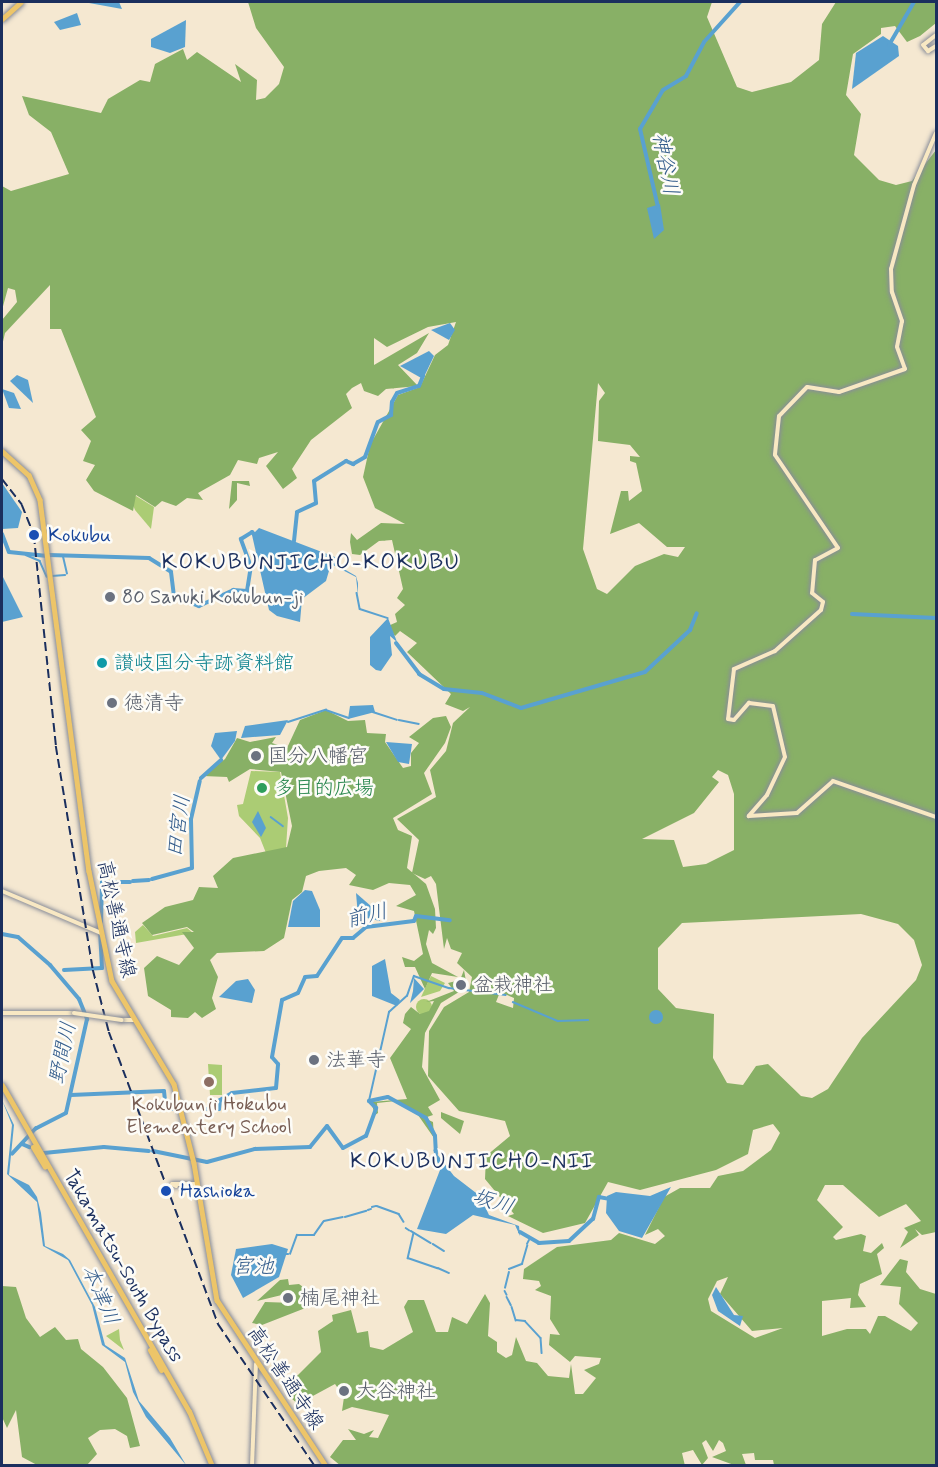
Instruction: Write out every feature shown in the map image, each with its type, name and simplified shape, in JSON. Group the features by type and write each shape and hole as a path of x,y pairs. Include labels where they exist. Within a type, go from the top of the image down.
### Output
{"highway":[{"path":"2,18 20,2"},
{"name":"Takamatsu-South Bypass","path":"2,1085 29,1136"},
{"name":"Takamatsu-South Bypass","path":"2,1093 189,1411 210,1466"}],"main road":[{"path":"936,34 923,45 928,51 936,46"},
{"path":"936,133 914,185 891,269 902,324 897,347 905,369 839,392 807,387 779,416 775,455 838,548 815,560 812,593 823,602 821,610 775,651 734,669 728,719 734,720 749,703 773,706 785,757 767,795 749,816 797,813 833,781 936,816"},
{"name":"高松善通寺線","path":"2,451 29,475 40,500 102,933 112,981 171,1078 193,1157 215,1295 256,1364 326,1466"},
{"path":"2,891 102,933"},
{"path":"2,1013 74,1013 134,1020"},
{"path":"176,1186 197,1184"},
{"path":"252,1466 256,1364"}],"green space":[{"path":"248,2 712,2 707,17 737,87 752,92 791,82 819,60 822,24 836,2 936,2 936,23 920,36 907,42 895,26 881,28 881,34 853,54 846,95 861,114 854,155 879,180 896,185 912,181 936,150 936,1232 922,1235 915,1229 919,1235 900,1248 908,1232 904,1228 921,1221 906,1204 879,1217 843,1185 825,1185 817,1200 843,1227 833,1237 836,1240 861,1234 866,1236 863,1251 871,1253 882,1243 884,1248 877,1254 882,1274 860,1284 858,1295 866,1307 850,1308 851,1298 822,1301 822,1336 847,1329 866,1329 870,1334 878,1316 885,1316 911,1331 918,1323 899,1304 901,1287 880,1285 900,1259 908,1261 906,1272 920,1289 936,1294 936,1465 774,1465 773,1460 755,1460 754,1453 742,1454 746,1465 734,1465 712,1457 726,1451 723,1443 719,1440 713,1451 706,1440 702,1443 708,1458 702,1465 693,1450 682,1453 685,1466 341,1466 330,1457 343,1440 356,1440 348,1429 364,1434 374,1430 369,1437 378,1438 389,1415 352,1407 342,1411 344,1397 335,1384 298,1404 291,1398 292,1381 321,1352 318,1331 333,1321 332,1315 351,1310 357,1333 368,1331 370,1347 383,1350 413,1332 404,1307 408,1300 424,1300 436,1332 448,1332 452,1317 467,1324 485,1294 490,1303 488,1336 497,1342 497,1352 506,1358 512,1355 516,1337 526,1361 537,1363 548,1376 569,1378 571,1364 575,1394 583,1394 596,1378 584,1370 599,1364 601,1358 575,1356 570,1362 549,1345 550,1334 560,1335 550,1319 551,1296 535,1290 541,1286 539,1281 523,1279 524,1269 557,1247 611,1240 619,1233 655,1244 665,1236 658,1229 645,1235 664,1197 680,1188 710,1188 718,1176 743,1171 771,1150 780,1133 773,1124 753,1130 748,1154 716,1170 640,1190 608,1182 585,1223 543,1233 508,1216 514,1214 485,1179 486,1156 510,1136 505,1121 459,1111 428,1076 429,1031 444,1007 469,992 472,977 457,963 462,953 451,949 447,938 444,949 436,884 431,876 425,879 412,873 419,840 397,819 436,797 430,770 446,751 453,723 470,707 463,711 445,704 451,694 407,652 417,643 400,631 395,636 388,626 397,622 395,614 405,605 397,598 403,589 392,540 379,541 360,555 352,554 350,542 351,533 357,540 381,523 405,524 375,508 363,477 370,445 398,395 420,387 435,355 448,345 456,322 428,327 387,347 374,338 374,365 429,333 417,353 398,365 418,386 386,389 378,396 364,391 361,383 352,388 346,394 352,408 311,440 292,469 297,478 283,489 266,466 278,452 259,458 257,464 238,460 230,475 198,493 203,500 187,498 176,506 162,501 155,507 136,495 133,511 94,491 86,480 95,465 83,461 91,441 81,430 96,417 61,329 50,329 50,285 5,333 2,346 2,320 17,302 15,290 8,288 2,310 2,186 11,191 69,174 51,132 29,115 22,96 101,113 108,99 140,80 150,82 155,64 183,49 187,60 197,52 241,82 235,64 257,80 256,100 265,98 279,84 284,67 256,28","holes":["598,383 605,393 599,401 598,441 630,445 640,457 630,456 630,461 636,463 642,491 629,501 628,491 621,491 610,534 639,523 667,547 685,547 678,557 664,554 635,566 607,594 597,589 583,549","718,770 728,775 734,794 734,850 706,864 683,867 674,840 642,839 694,813 719,782 712,777","861,914 898,924 914,940 922,965 916,980 862,1038 828,1089 812,1098 801,1096 768,1064 756,1066 743,1085 727,1083 713,1058 714,1014 676,1008 658,989 658,948 682,923","500,992 514,998 513,1008 496,1002","728,1277 720,1294 752,1331 783,1328 755,1338 711,1311 708,1299 717,1281"]},
{"path":"232,481 249,481 250,486 237,483 237,500 229,509"},
{"path":"136,496 154,507 151,529 135,510 131,500"},
{"path":"326,710 348,721 365,720 367,733 386,734 385,742 403,768 411,766 411,753 419,743 409,737 433,718 446,716 451,727 445,743 424,773 432,794 393,818 398,830 412,836 407,868 426,884 435,909 436,928 433,934 429,930 426,944 432,963 458,977 432,973 425,989 415,967 405,967 402,957 414,961 423,954 414,911 396,906 416,895 410,885 389,883 373,890 349,885 356,875 346,868 319,871 306,876 302,892 292,900 284,938 264,951 217,953 210,960 218,977 212,998 216,1009 202,1018 195,1012 188,1018 171,1017 171,1010 148,996 144,968 157,956 179,965 194,948 182,932 194,932 187,927 152,935 142,923 165,907 193,900 199,887 218,888 213,876 233,858 287,847 292,826 281,772 250,769 229,782 227,777 203,776 225,759 237,738 250,742 276,737 272,743 287,748 300,720"},
{"path":"251,771 280,772 288,818 286,848 266,853 260,838 239,816 237,805 243,804"},
{"path":"143,925 153,936 187,928 193,933 136,943 135,932"},
{"path":"464,970 467,987 441,1003 425,1033 422,1067 440,1100 428,1107 433,1115 424,1118 433,1122 434,1138 418,1115 396,1101 377,1103 378,1113 375,1115 371,1102 407,1099 390,1058 411,1029 403,1023 405,1014 411,1007 420,1014 429,1011 434,1001 426,1002 454,991 448,983 460,980"},
{"path":"431,976 445,983 440,991 421,997"},
{"path":"424,999 430,1001 432,1007 430,1013 424,1015 418,1013 416,1007 418,1001"},
{"path":"208,1064 222,1065 222,1095 210,1095"},
{"path":"441,1112 464,1121 460,1134 441,1118"},
{"path":"288,1279 289,1285 299,1284 315,1296 315,1302 307,1296 302,1301 313,1304 308,1307 262,1325 252,1323 265,1302 294,1303 290,1293 257,1301 280,1280"},
{"path":"2,1286 16,1287 26,1318 40,1337 55,1327 66,1340 78,1339 81,1349 103,1367 127,1398 140,1446 130,1448 127,1436 115,1429 100,1430 88,1438 97,1454 87,1465 37,1465 22,1457 16,1410 7,1428 2,1417"},
{"path":"119,1329 120,1340 124,1350 106,1336"}],"water":[{"path":"90,2 119,2 122,9 89,3"},
{"path":"77,13 81,25 60,30 54,22"},
{"path":"186,20 185,47 170,53 151,47 151,39"},
{"path":"883,36 898,46 899,56 852,89 856,53"},
{"path":"660,204 664,230 654,239 647,208"},
{"path":"450,323 455,330 449,340 431,330"},
{"path":"429,351 434,356 423,379 400,366"},
{"path":"17,375 28,380 33,403 10,381"},
{"path":"2,389 14,393 21,409 9,408"},
{"path":"2,483 22,512 18,528 2,529"},
{"path":"259,528 335,557 337,565 356,576 358,595 356,577 331,564 326,581 302,599 300,622 277,616 269,610 252,535"},
{"path":"2,575 23,617 2,622"},
{"path":"388,618 397,642 390,636 392,655 381,671 370,665 370,637"},
{"path":"373,705 375,712 348,719 350,706"},
{"path":"288,720 280,735 241,738 245,726"},
{"path":"237,731 235,741 221,760 211,746 215,733"},
{"path":"386,742 412,744 409,764 398,762"},
{"path":"258,811 266,828 261,837 252,822"},
{"path":"305,890 312,891 320,910 320,927 288,927 293,901"},
{"path":"356,893 380,914 380,921 358,916"},
{"path":"385,959 391,993 400,1000 397,1006 372,996 372,966"},
{"path":"414,978 424,989 410,1003 413,991"},
{"path":"248,979 255,990 252,1003 219,997 236,981"},
{"path":"653,1010 659,1010 663,1017 659,1024 653,1024 649,1020 649,1014"},
{"path":"2,1100 14,1125 9,1175 29,1185 37,1197 45,1246 63,1254 70,1260 95,1307 105,1345 125,1358 139,1401 170,1438 186,1465 146,1417 133,1392 125,1362 102,1345 92,1305 68,1260 43,1246 37,1202 7,1174 12,1125"},
{"path":"433,1149 454,1176 480,1196 489,1215 519,1226 520,1236 515,1225 473,1215 446,1234 417,1229 440,1170"},
{"path":"671,1187 642,1238 619,1231 606,1213 607,1196 616,1192 650,1196"},
{"name":"宮池","path":"272,1244 288,1249 279,1277 243,1298 231,1275 236,1249"},
{"path":"716,1287 734,1315 743,1316 740,1326 718,1311 712,1295"}],"waterway":[{"name":"神谷川","path":"658,207 640,129 663,90 686,76 704,42 740,2"},
{"path":"889,45 914,2"},
{"name":"野間川","path":"294,541 297,512 316,503 314,481 346,461 353,464 365,457 378,422 391,415 392,402 397,393 419,386 423,376"},
{"name":"野間川","path":"49,555 149,558 171,572 174,596 199,606 233,590 247,591 251,567 241,539 252,532 256,536"},
{"name":"野間川","path":"2,534 9,552 45,556"},
{"path":"26,555 40,561 47,577"},
{"path":"67,574 63,556 69,555"},
{"path":"52,576 65,575"},
{"path":"357,593 360,609 388,618"},
{"path":"396,643 419,674 444,689 482,693 521,708 645,672 690,630 697,613"},
{"path":"852,614 936,618"},
{"path":"288,722 326,710 349,718"},
{"path":"373,712 397,720"},
{"path":"399,720 419,724"},
{"name":"田宮川","path":"201,778 221,760"},
{"name":"田宮川","path":"152,879 192,868 191,819 200,781"},
{"path":"271,817 283,826"},
{"name":"田宮川","path":"133,881 149,880"},
{"name":"田宮川","path":"101,922 102,882 130,882"},
{"name":"前川","path":"71,1095 164,1091 166,1109 219,1109 220,1100 232,1093 276,1088 278,1064 272,1057 282,1000 298,993 305,977 317,976 342,938 353,938 366,927 414,921 416,916 450,920"},
{"name":"野間川","path":"2,934 18,937 50,965 79,999 87,1019 66,1113 36,1128 12,1154"},
{"name":"田宮川","path":"64,970 102,968 100,934"},
{"path":"369,1101 389,1012 407,996 414,976 449,988 506,995"},
{"path":"513,1002 558,1021 588,1020"},
{"name":"坂川","path":"153,1151 207,1162 255,1149 310,1147 327,1126 343,1148 366,1136 376,1108 369,1101 388,1097 426,1118 435,1136 436,1154"},
{"name":"野間川","path":"22,1144 29,1147"},
{"name":"坂川","path":"44,1153 104,1147 149,1151"},
{"name":"坂川","path":"520,1232 539,1243 569,1241 593,1219 599,1197 609,1199"},
{"path":"372,1207 376,1206"},
{"path":"377,1206 399,1214 404,1222"},
{"path":"345,1217 366,1211"},
{"path":"324,1221 343,1217"},
{"path":"290,1254 297,1235 314,1235 323,1222"},
{"path":"411,1231 431,1243"},
{"path":"414,1233 408,1258 437,1268"},
{"name":"坂川","path":"527,1244 529,1240"},
{"path":"433,1244 444,1251"},
{"path":"509,1269 522,1264 527,1246"},
{"path":"438,1268 449,1273"},
{"path":"505,1288 509,1272"},
{"path":"505,1291 507,1295"},
{"path":"507,1297 511,1305"},
{"path":"512,1307 516,1320 525,1321 541,1338 542,1353"}],"railway":[{"path":"2,479 22,505 34,535 56,746 93,970 109,1032 218,1324 315,1466"}],"place":[{"name":"Kokubu","path":"34,535"},
{"name":"80 Sanuki Kokubun-ji","path":"110,597"},
{"name":"讃岐国分寺跡資料館","path":"102,663"},
{"name":"徳清寺","path":"112,703"},
{"name":"国分八幡宮","path":"256,756"},
{"name":"多目的広場","path":"262,788"},
{"name":"盆栽神社","path":"461,985"},
{"name":"法華寺","path":"314,1060"},
{"name":"Kokubunji Hokubu Elementery School","path":"209,1082"},
{"name":"Hashioka","path":"166,1191"},
{"name":"楠尾神社","path":"288,1298"},
{"name":"大谷神社","path":"344,1391"}],"district":[{"name":"KOKUBUNJICHO-KOKUBU","path":"311,564"},
{"name":"KOKUBUNJICHO-NII","path":"472,1163"}],"water label":[{"name":"本津川","path":"100,1295"}]}
